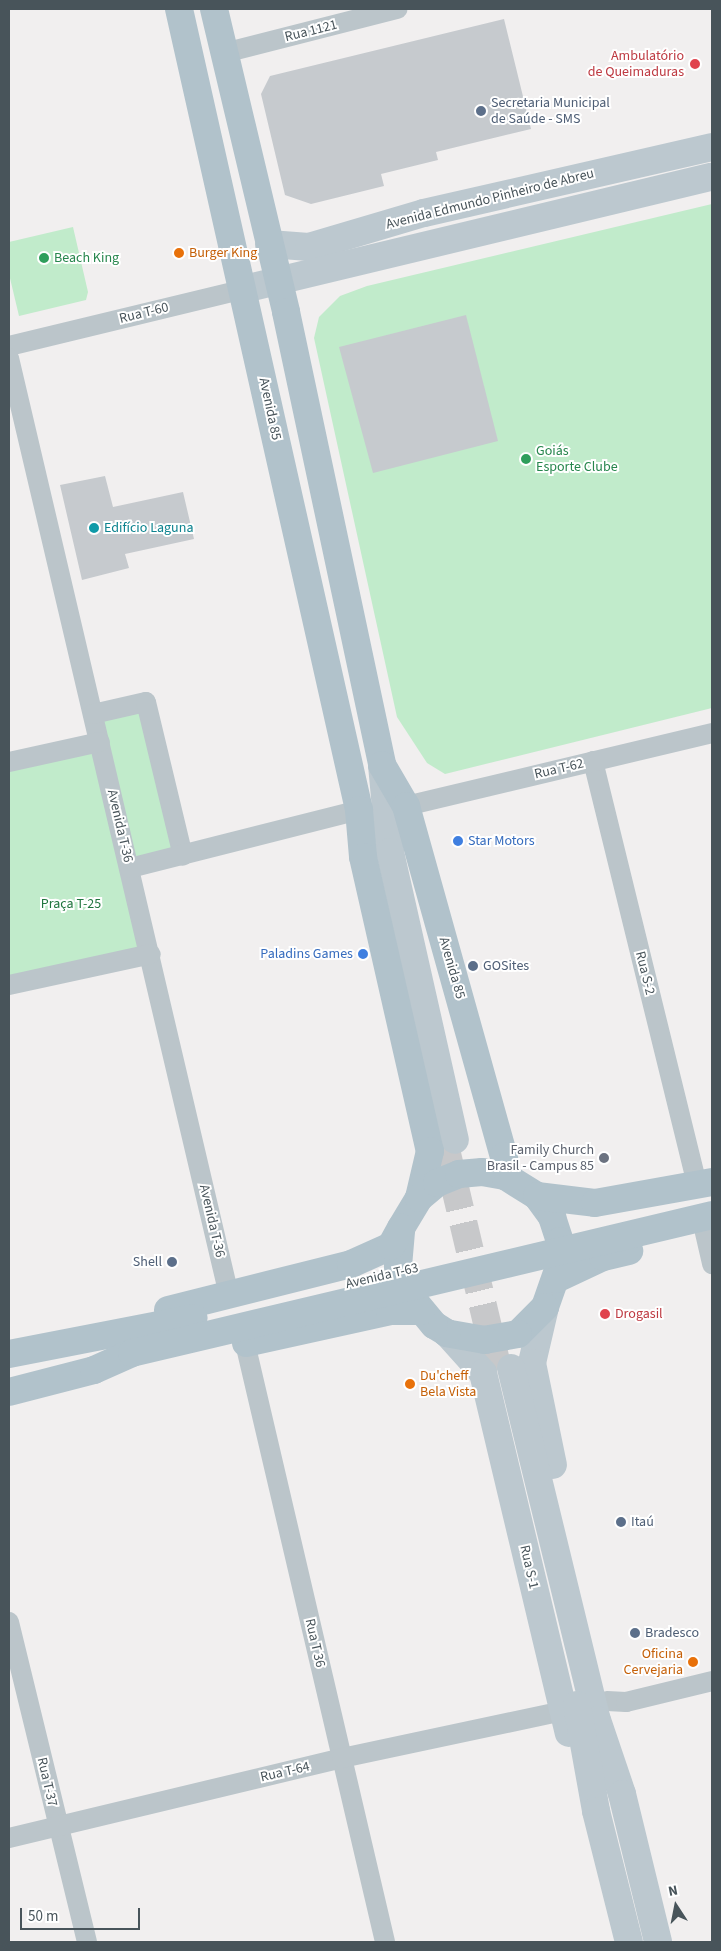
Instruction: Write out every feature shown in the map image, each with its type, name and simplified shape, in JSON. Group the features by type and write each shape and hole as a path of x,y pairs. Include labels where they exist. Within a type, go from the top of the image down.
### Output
{"main road":[{"name":"Avenida 85","path":"178,9 244,289 359,810 374,857 449,1140 390,852 382,765 278,281 214,9"},
{"name":"Avenida Edmundo Pinheiro de Abreu","path":"269,244 309,247 424,213 712,147"},
{"path":"278,281 712,178"},
{"name":"Rua T-60","path":"244,289 278,281"},
{"name":"Avenida 85","path":"382,765 406,806 504,1156 505,1176"},
{"name":"Avenida 85","path":"359,810 363,857 430,1151 419,1198"},
{"path":"482,1172 505,1176 537,1196 552,1217 560,1241 556,1279 545,1307 518,1334 484,1340 447,1333 421,1311 406,1291 398,1266 401,1228 419,1198 437,1183 459,1174 482,1172"},
{"path":"537,1196 594,1203 707,1188"},
{"name":"Avenida T-63","path":"9,1354 49,1345 104,1338 325,1297 606,1231 707,1188"},
{"path":"556,1279 603,1257 710,1227"},
{"name":"Avenida T-63","path":"606,1231 710,1227"},
{"name":"Avenida T-63","path":"49,1345 102,1326 228,1295 381,1253 391,1246 401,1228"},
{"name":"Avenida T-63","path":"9,1392 94,1370 132,1353 325,1297"},
{"name":"Rua S-1","path":"545,1307 532,1364 607,1701 622,1794 658,1942"},
{"name":"Avenida T-63","path":"94,1370 126,1369 390,1311 421,1311"},
{"name":"Rua S-1","path":"447,1333 483,1373 563,1711 596,1811 629,1942"},
{"name":"Rua S-1","path":"596,1811 578,1707 504,1369 597,1720 622,1794"}],"street":[{"name":"Rua 1121","path":"224,53 398,9"},
{"name":"Rua T-60","path":"9,346 244,289"},
{"name":"Avenida T-36","path":"9,358 151,954 228,1295"},
{"path":"93,714 146,702 183,856"},
{"name":"Rua T-62","path":"406,806 712,732"},
{"path":"9,762 100,742"},
{"name":"Rua S-2","path":"594,761 707,1188"},
{"path":"130,868 359,810"},
{"path":"9,985 151,954"},
{"path":"710,1227 712,1264"},
{"name":"Rua T 36","path":"245,1343 386,1942"},
{"name":"Rua T-37","path":"9,1622 86,1942"},
{"path":"607,1701 626,1702 712,1681"},
{"name":"Rua T-64","path":"9,1838 342,1758 563,1711"}],"green space":[{"name":"Goiás Esporte Clube","path":"712,204 712,708 445,774 427,763 397,717 314,338 319,317 340,296 367,286"},
{"name":"Beach King","path":"73,227 88,292 86,300 19,316 9,274 9,242"},
{"path":"142,709 175,851 134,861 102,719"},
{"name":"Praça T-25","path":"96,749 148,952 9,985 9,767"}],"building":[{"path":"504,19 531,129 436,152 438,160 381,174 384,186 311,204 285,195 261,94 270,76"},
{"path":"466,315 498,441 373,473 339,347"},
{"name":"Edifício Laguna","path":"105,476 113,507 183,492 194,539 125,554 129,568 82,580 60,485"}],"tunnel":[{"path":"444,1141 498,1370"}],"place":[{"name":"Ambulatório de Queimaduras","path":"695,64"},
{"name":"Secretaria Municipal de Saúde - SMS","path":"481,111"},
{"name":"Burger King","path":"179,253"},
{"name":"Beach King","path":"44,258"},
{"name":"Goiás Esporte Clube","path":"526,459"},
{"name":"Edifício Laguna","path":"94,528"},
{"name":"Star Motors","path":"458,841"},
{"name":"Paladins Games","path":"363,954"},
{"name":"GOSites","path":"473,966"},
{"name":"Family Church Brasil - Campus 85","path":"604,1158"},
{"name":"Shell","path":"172,1262"},
{"name":"Drogasil","path":"605,1314"},
{"name":"Du'cheff Bela Vista","path":"410,1384"},
{"name":"Itaú","path":"621,1522"},
{"name":"Bradesco","path":"635,1633"},
{"name":"Oficina Cervejaria","path":"693,1662"}]}
